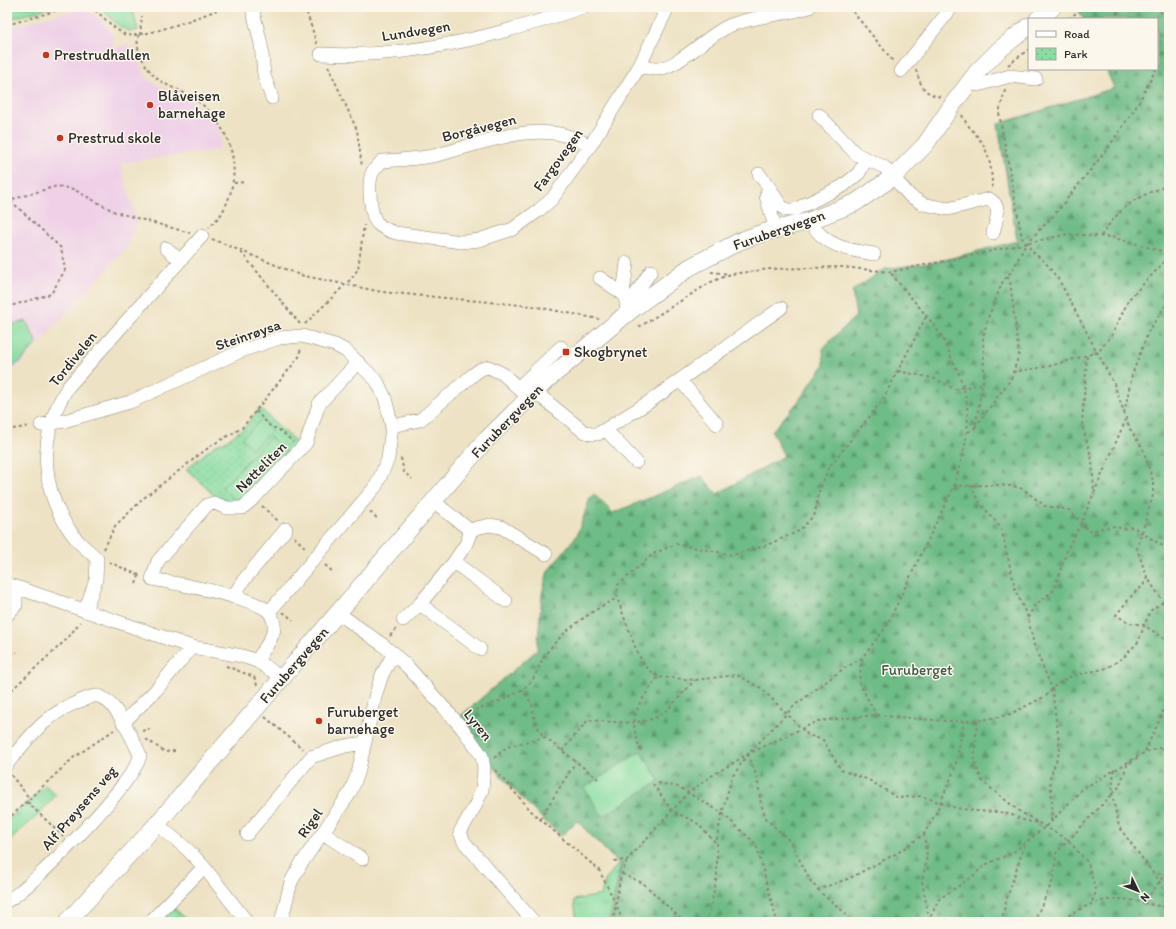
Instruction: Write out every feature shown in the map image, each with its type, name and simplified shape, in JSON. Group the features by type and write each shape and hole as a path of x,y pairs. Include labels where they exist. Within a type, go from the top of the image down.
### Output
{"main road":[{"path":"1039,18 1053,7"},
{"name":"Furubergvegen","path":"67,922 157,824 284,678 527,392 626,303 740,241 809,221 854,203 893,177 925,145 970,81 988,60 1028,27"}],"street":[{"path":"252,7 261,44 264,75 272,98"},
{"name":"Lundvegen","path":"321,54 344,55 411,51 512,30 583,7"},
{"name":"Fargovegen","path":"377,166 372,172 370,180 371,205 376,222 386,230 396,234 447,240 473,241 494,236 513,229 552,199 590,146 639,66 668,7"},
{"path":"639,66 657,68 667,66 678,61 709,37 733,24 809,7"},
{"path":"902,71 913,58 929,34 952,7"},
{"path":"970,81 978,85 1001,78 1017,76 1036,79"},
{"path":"819,115 848,147 866,160 884,167 910,196 923,204 933,208 948,209 989,199 996,203 998,207 997,217 993,233"},
{"name":"Borgåvegen","path":"377,166 382,161 435,155 530,132 581,140 590,146"},
{"path":"759,174 780,205 786,210 794,210 843,186 859,173 866,160"},
{"path":"769,187 766,196 776,230"},
{"path":"809,221 824,240 838,246 874,254"},
{"name":"Tordivelen","path":"99,558 77,540 62,516 52,495 47,468 46,424 68,387 202,236"},
{"path":"166,248 180,260"},
{"path":"626,303 627,263"},
{"path":"626,303 633,298 651,271"},
{"path":"600,278 626,303"},
{"path":"392,426 420,420 481,369 489,367 495,369 582,431 591,434 598,434 680,380 781,308"},
{"name":"Steinrøysa","path":"46,424 130,402 241,351 279,338 302,336 335,345 346,351 377,381 385,398 392,426 388,459 376,486 268,612"},
{"path":"527,392 561,347"},
{"name":"Nøtteliten","path":"152,579 158,561 207,505 214,503 221,504 227,508 242,508 254,498 301,449 310,435 313,418 319,404 358,362"},
{"path":"680,380 717,424"},
{"path":"606,430 636,462"},
{"path":"433,501 471,531"},
{"path":"404,620 420,604 454,562 466,544 471,531 480,526 500,527 546,554"},
{"path":"233,597 243,581 286,529"},
{"path":"85,611 96,580 99,558"},
{"path":"454,562 506,601"},
{"path":"152,579 233,597 251,603 268,612 274,623 274,628 272,636 257,661"},
{"path":"11,586 192,647 242,656 257,661 284,678"},
{"path":"7,614 16,605 11,586"},
{"path":"420,604 480,650"},
{"name":"Lyren","path":"338,613 394,653 452,718 486,760 482,790 475,806 460,832 464,842 534,922"},
{"path":"123,723 156,690 192,647"},
{"name":"Rigel","path":"282,922 291,882 350,793 358,773 378,687 394,653"},
{"name":"Alf Prøysens veg","path":"7,764 49,717 74,703 98,696 111,705 123,723 140,755 140,762 103,809 41,875 7,901"},
{"path":"247,834 311,757 345,746 364,743"},
{"path":"157,824 188,850 204,867 241,921"},
{"path":"323,832 362,859"},
{"path":"150,922 204,867"}],"path":[{"path":"7,24 69,7"},
{"path":"91,7 124,34 134,36 178,24 225,7"},
{"path":"304,7 321,54 334,77 357,130 363,174"},
{"path":"849,7 902,71"},
{"path":"1070,18 1083,7"},
{"path":"1113,7 1120,18"},
{"path":"1156,7 1169,21"},
{"path":"142,16 136,46 148,71 160,82 196,100 212,113 227,137 234,158 234,183 223,211 202,236"},
{"path":"1028,49 1010,62 1002,71 1001,78 1005,89 999,114 1022,238 1026,244 1045,262 1059,280 1114,384 1126,419 1143,450 1154,481 1153,495 1138,549 1147,577 1164,603 1169,618"},
{"path":"913,58 918,79 926,92 932,96 945,97"},
{"path":"975,428 983,384 984,337 988,318 1003,281 1012,271 1026,244 1055,214 1108,148 1138,104 1155,70"},
{"path":"196,100 204,92"},
{"path":"960,112 965,123 980,140 989,159 992,188 989,199"},
{"path":"234,183 245,182"},
{"path":"1101,236 1120,210 1135,199 1169,185"},
{"path":"7,201 12,201 57,186 73,189 115,212 224,243 300,275 347,283 382,292 532,306 602,320"},
{"path":"7,307 50,294 65,270 61,248 12,201"},
{"path":"240,251 302,327 347,283 358,269 364,232 364,218"},
{"path":"706,271 731,274 770,269 842,267 890,272 1068,234 1111,237 1169,253"},
{"path":"1013,372 1050,366 1098,352 1112,335 1130,299 1169,257"},
{"path":"705,922 710,911 717,875 717,844 722,813 732,777 748,754 767,732 812,691 862,658 886,628 954,486 968,433 969,412 960,375 941,334 890,272"},
{"path":"639,327 711,282 731,274"},
{"path":"968,433 975,428 991,408 1011,379 1019,354 1012,294 1007,276"},
{"path":"1124,414 1132,375 1148,332 1169,300"},
{"path":"926,317 882,402 829,467 818,494 815,514 799,531 767,545 733,555 676,544 653,554 618,585 617,598 637,652 646,667 658,677 695,680 737,675 761,688 786,715 808,735 823,740 841,770 869,780 898,798 921,796 956,808 976,812 999,812 1012,814 1022,820 1038,823"},
{"path":"152,579 139,576 99,558 115,526 145,497 212,445 242,428 299,357 302,336"},
{"path":"1087,355 1082,424 1092,460 1094,493"},
{"path":"898,372 933,378 955,390 983,384"},
{"path":"256,411 270,426 282,431 301,449"},
{"path":"1028,618 1034,606 1054,590 1067,550 1081,523 1126,419"},
{"path":"7,430 46,424"},
{"path":"401,455 404,472 412,479"},
{"path":"970,485 980,503 1000,528 1016,592 1028,618 1034,644 1052,689 1060,750 1050,778 1052,799 1051,822"},
{"path":"954,486 1006,485 1023,489 1045,506 1069,510 1089,531 1115,526 1122,529 1133,527 1169,550"},
{"path":"368,511 378,519"},
{"path":"323,563 334,572"},
{"path":"136,584 139,576"},
{"path":"1147,577 1143,586 1134,593 1116,615 1129,623 1144,625 1169,642"},
{"path":"452,718 487,706 529,684 545,654 574,624 598,607 617,598"},
{"path":"612,922 622,874 627,860 688,793 713,774 748,754 818,721 876,715 977,721 1008,715 1046,696 1052,689 1069,676 1107,668 1124,657 1138,642 1150,611 1164,603 1169,598"},
{"path":"7,694 66,639 79,624 85,611"},
{"path":"282,611 293,620"},
{"path":"383,644 404,620"},
{"path":"7,651 10,655 16,652"},
{"path":"862,658 859,682 876,715"},
{"path":"224,665 254,677 257,680 256,692"},
{"path":"641,751 634,734 636,709 658,677"},
{"path":"562,751 588,720 614,723 635,722 660,715 695,680"},
{"path":"522,688 532,704 535,722 544,737 575,763 598,779"},
{"path":"1034,922 1054,878 1056,853 1119,787 1127,765 1145,752 1161,717 1169,689"},
{"path":"265,717 311,757"},
{"path":"818,890 850,878 899,852 924,834 940,803 955,768 964,721"},
{"path":"977,721 974,761 982,781 1019,812 1068,840 1088,863 1096,892 1090,904"},
{"path":"7,820 72,758 123,723"},
{"path":"150,729 138,732 159,750 165,752 175,751"},
{"path":"544,737 507,747 486,760 540,820 599,870 623,922"},
{"path":"929,921 939,899 972,877 985,865 1012,854 1051,822 1081,790 1114,768 1145,752 1160,748 1169,742"},
{"path":"1160,748 1169,753"},
{"path":"748,754 757,777 761,804 767,820 790,841 802,867 818,890 844,912 851,922"},
{"path":"540,820 575,763"},
{"path":"1114,768 1112,794 1119,826 1159,881 1169,901"},
{"path":"14,779 30,799"},
{"path":"658,783 679,787 722,813 756,844 777,922"},
{"path":"653,784 672,811 696,822 717,844"},
{"path":"27,802 71,844"},
{"path":"924,834 927,856 922,881 929,921"},
{"path":"1001,922 1006,898 1026,843"},
{"path":"614,861 627,860"},
{"path":"1144,902 1169,868"},
{"path":"622,874 643,883 684,922"},
{"path":"1058,922 1080,908 1103,900 1127,898 1169,908"}],"shaded area":[{"name":"Prestrud skole","path":"86,9 99,18 112,33 114,47 87,54 88,55 129,44 145,75 152,82 191,101 213,119 218,127 221,142 218,150 120,163 137,222 127,247 7,378 7,28 53,15"}],"green space":[{"path":"17,7 52,7 7,20 7,9"},
{"path":"100,7 132,7 138,30 132,31 122,28"},
{"name":"Furuberget","path":"1078,7 1169,7 1169,922 611,922 621,866 577,821 561,836 532,809 506,781 456,720 537,650 542,594 548,571 577,535 590,498 594,494 613,513 702,476 717,494 784,456 772,431 797,403 824,365 823,348 856,316 852,291 885,269 936,262 1017,241 998,124 1114,88 1106,70 1158,70 1158,18 1083,18","holes":["641,751 659,781 603,816 584,788"]},
{"path":"26,321 37,343 22,360 7,371 7,326"},
{"path":"260,408 300,446 250,497 237,504 218,499 186,469 214,446 229,439 245,427"},
{"path":"262,419 272,431 252,449 242,438"},
{"path":"270,437 286,452 238,503 222,488"},
{"path":"641,751 659,781 603,816 584,788"},
{"path":"45,785 56,795 39,814 28,802"},
{"path":"27,802 39,814 7,843 7,821"},
{"path":"617,865 620,867 609,922 577,922 574,900 601,895 605,881"},
{"path":"171,905 189,922 155,922"}],"place":[{"name":"Prestrudhallen","path":"46,55"},
{"name":"Blåveisen barnehage","path":"150,105"},
{"name":"Prestrud skole","path":"60,138"},
{"name":"Skogbrynet","path":"566,352"},
{"name":"Furuberget barnehage","path":"319,721"}]}
